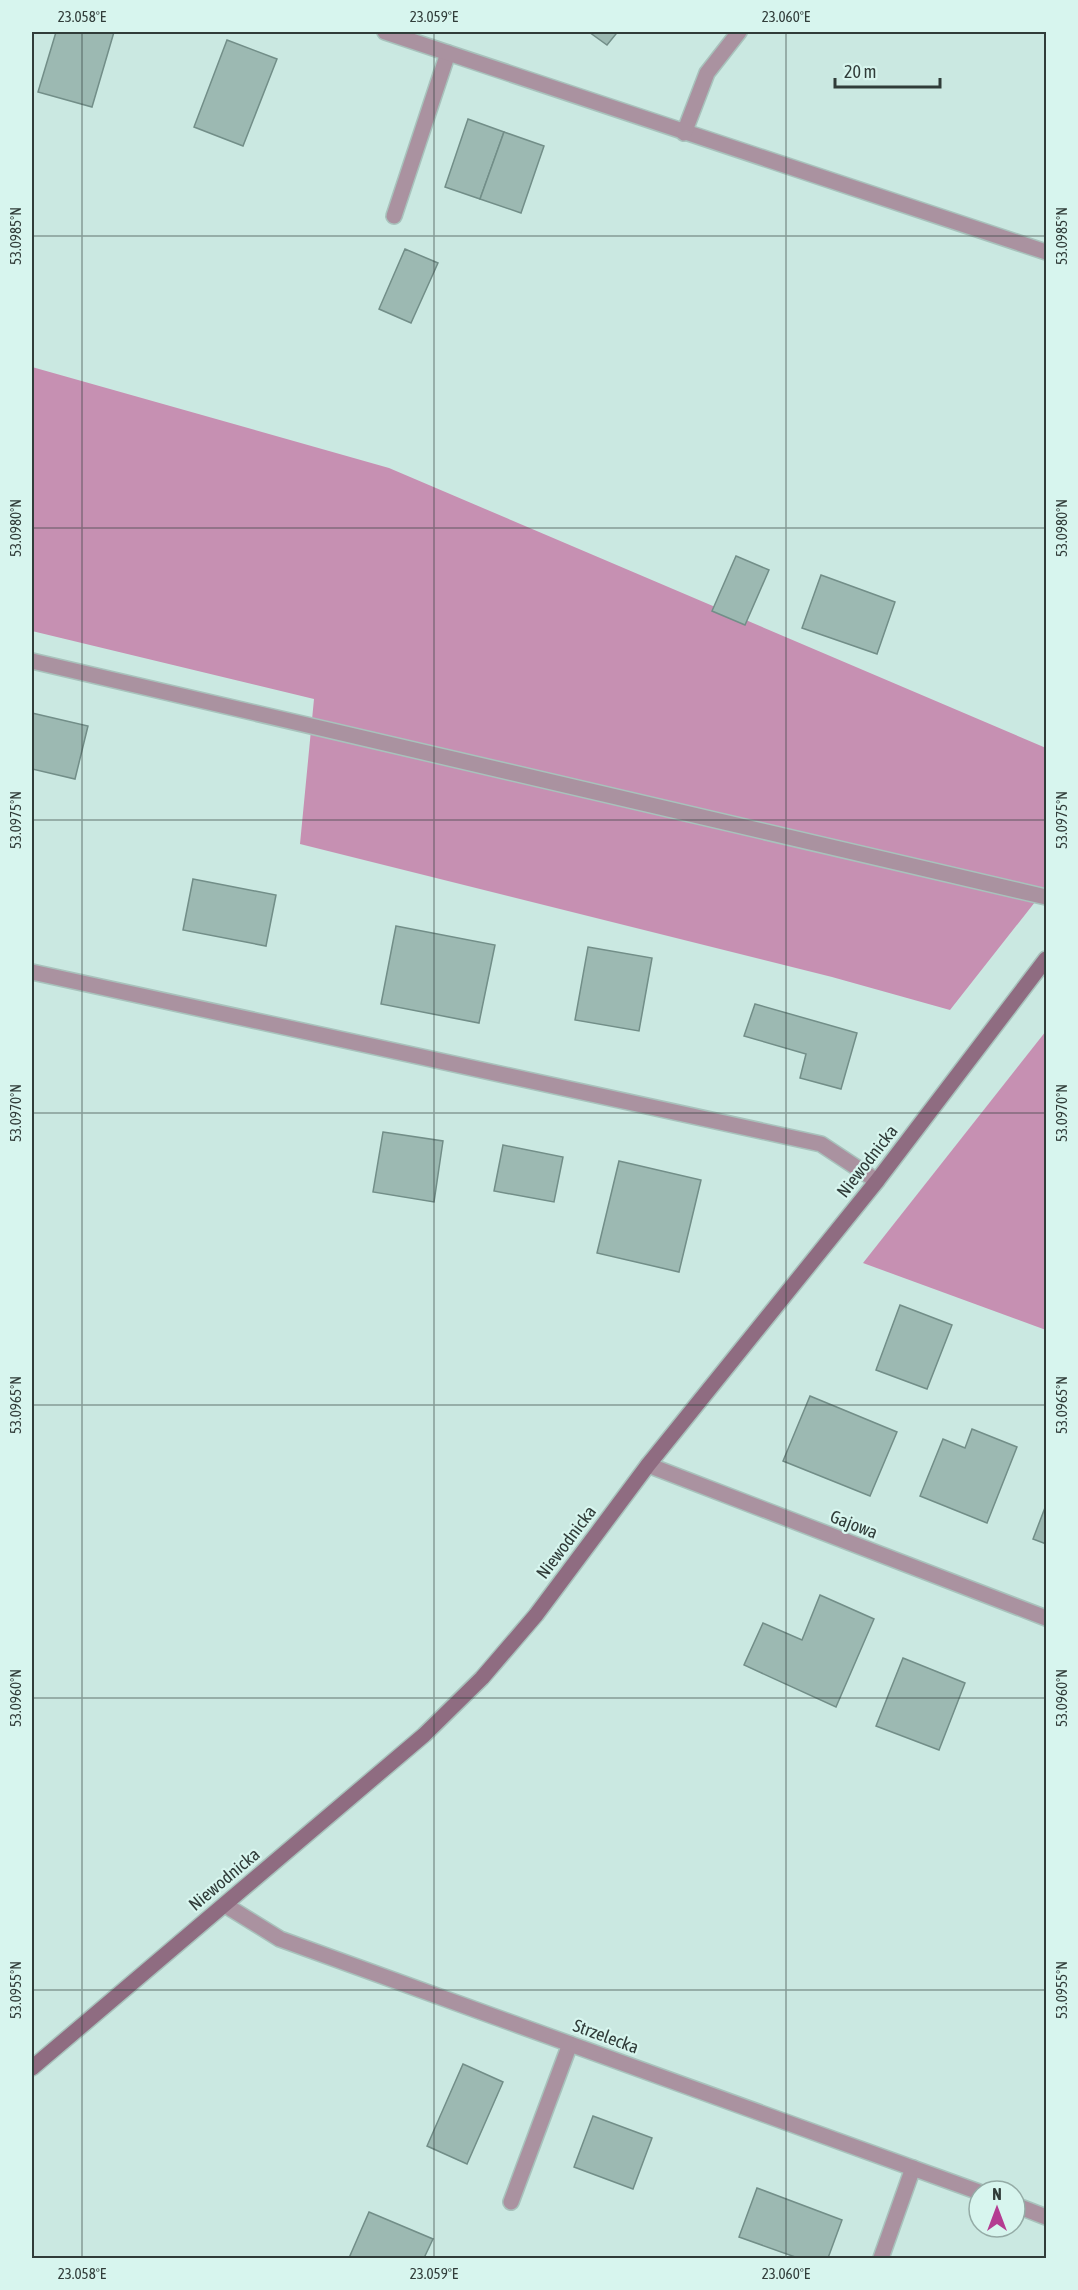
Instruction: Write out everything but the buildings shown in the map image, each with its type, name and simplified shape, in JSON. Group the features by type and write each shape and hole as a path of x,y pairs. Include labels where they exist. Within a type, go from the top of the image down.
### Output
{"street":[{"path":"385,32 1047,252"},
{"path":"684,133 707,73 739,32"},
{"path":"394,216 448,53"},
{"path":"32,661 1047,897"},
{"name":"Niewodnicka","path":"32,2068 424,1735 482,1678 536,1615 648,1466 877,1181 1047,959"},
{"path":"32,972 821,1144 877,1181"},
{"name":"Gajowa","path":"648,1466 1047,1618"},
{"name":"Strzelecka","path":"225,1905 280,1939 967,2188"},
{"path":"512,2202 570,2044"},
{"path":"880,2259 913,2168"},
{"path":"1027,2210 1047,2217"}],"shaded area":[{"path":"32,367 389,468 1046,748 1046,888 950,1010 832,977 300,844 314,699 32,631"},
{"path":"1046,1031 1046,1330 863,1263"}]}
